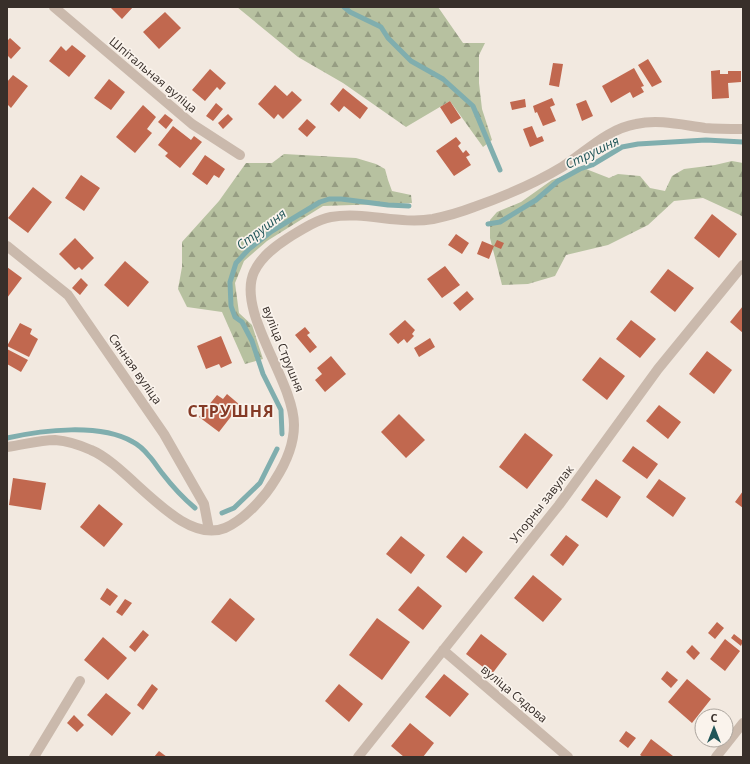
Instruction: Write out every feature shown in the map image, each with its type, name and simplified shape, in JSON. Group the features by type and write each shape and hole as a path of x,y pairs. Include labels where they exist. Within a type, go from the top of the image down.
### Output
{"street":[{"name":"Шпітальная вуліца","path":"54,7 192,124 240,155"},
{"name":"вуліца Струшня","path":"7,447 56,440 75,444 94,451 112,463 170,514 190,526 209,530 222,529 236,523 249,512 271,488 286,462 292,441 294,424 291,403 252,308 249,289 253,273 261,260 274,248 306,227 328,217 349,215 406,220 432,219 460,212 527,186 565,165 616,130 635,124 662,122 708,128 743,129"},
{"name":"Сянная вуліца","path":"7,246 68,295 164,434 204,504 209,530"},
{"name":"Упорны завулак","path":"358,757 559,505 658,369 743,265"},
{"name":"вуліца Сядова","path":"443,650 568,757"},
{"path":"34,757 80,681"},
{"path":"716,757 743,723"}],"green space":[{"path":"237,7 438,7 463,43 485,43 479,55 479,83 482,109 492,140 483,147 450,101 406,127 343,83 298,57"},
{"path":"284,154 356,158 376,164 385,169 392,191 411,195 412,203 323,206 267,241 244,261 235,283 239,313 252,325 263,359 245,364 222,312 187,307 178,289 182,267 182,242 219,201 246,163 272,163"},
{"path":"732,161 743,163 743,217 703,198 674,201 648,225 608,245 566,255 555,276 528,284 502,285 490,238 490,220 497,212 521,202 552,180 586,169 609,178 618,174 640,176 650,188 665,191 672,176 684,169"}],"building":[{"path":"110,7 133,7 122,19"},
{"path":"165,12 181,28 159,49 143,32"},
{"path":"10,38 21,48 11,59 7,55 7,41"},
{"path":"72,45 86,56 69,77 49,61 61,46 66,51"},
{"path":"648,59 662,82 652,87 638,65"},
{"path":"553,63 563,64 559,87 549,85"},
{"path":"634,68 644,86 641,87 644,92 633,98 630,92 611,103 602,86"},
{"path":"210,69 226,83 220,90 217,87 205,101 192,90"},
{"path":"720,70 720,74 728,74 728,71 741,71 741,82 728,83 729,98 712,99 711,71"},
{"path":"13,75 28,86 11,108 7,104 7,82"},
{"path":"109,79 125,92 111,110 94,98"},
{"path":"275,85 287,96 292,91 302,100 283,119 278,114 274,119 258,104"},
{"path":"343,88 368,108 360,119 344,106 339,112 330,104"},
{"path":"552,98 555,105 550,107 556,121 543,126 537,112 535,113 533,106"},
{"path":"525,99 526,107 512,110 510,102"},
{"path":"586,100 593,116 582,121 576,104"},
{"path":"450,101 461,118 451,124 440,107"},
{"path":"216,103 223,109 213,121 206,116"},
{"path":"143,105 156,117 147,129 152,133 135,153 116,137"},
{"path":"165,114 173,120 166,129 158,122"},
{"path":"228,114 233,119 223,129 218,123"},
{"path":"307,119 316,127 307,137 298,129"},
{"path":"173,126 191,140 194,136 202,142 180,168 165,156 168,153 158,145"},
{"path":"532,126 537,138 542,136 544,141 530,147 523,129"},
{"path":"456,137 461,143 458,146 463,153 466,150 470,155 466,157 471,165 454,176 436,151"},
{"path":"205,155 225,169 219,178 214,175 207,185 192,174"},
{"path":"81,175 100,188 84,211 65,198"},
{"path":"33,187 52,202 28,233 8,218"},
{"path":"712,214 737,234 719,258 694,238"},
{"path":"456,234 469,243 462,254 448,245"},
{"path":"75,238 94,258 82,270 79,267 75,270 59,254"},
{"path":"497,240 504,243 501,249 494,246"},
{"path":"482,241 494,246 489,259 477,254"},
{"path":"125,261 149,282 128,307 104,285"},
{"path":"445,266 460,285 442,298 427,279"},
{"path":"7,267 22,278 7,298"},
{"path":"668,269 694,288 675,312 650,292"},
{"path":"81,278 88,285 80,295 72,288"},
{"path":"467,291 474,299 460,311 453,303"},
{"path":"743,306 743,333 730,322"},
{"path":"405,320 415,330 412,334 414,336 407,343 404,339 398,344 389,334"},
{"path":"631,320 656,339 640,358 616,339"},
{"path":"20,323 32,329 30,334 38,339 29,357 7,346"},
{"path":"305,327 310,333 307,335 317,347 310,353 295,335"},
{"path":"221,336 232,363 221,368 219,364 206,369 197,346"},
{"path":"430,338 435,347 419,357 414,348"},
{"path":"7,349 28,360 21,372 7,364"},
{"path":"707,351 732,370 714,394 689,374"},
{"path":"331,356 346,374 325,392 315,380 322,374 317,368"},
{"path":"600,357 625,376 607,400 582,380"},
{"path":"227,394 240,405 219,432 199,417 217,395 223,399"},
{"path":"659,405 681,422 668,439 646,421"},
{"path":"399,414 425,440 406,458 381,432"},
{"path":"525,433 553,455 527,489 499,467"},
{"path":"633,446 658,464 647,479 622,461"},
{"path":"13,478 46,483 41,510 9,505"},
{"path":"596,479 621,497 607,518 581,500"},
{"path":"659,479 686,498 673,517 646,497"},
{"path":"743,491 743,508 735,502"},
{"path":"99,504 123,524 104,547 80,527"},
{"path":"566,535 579,545 563,566 550,555"},
{"path":"401,536 425,555 411,574 386,554"},
{"path":"463,536 483,552 466,573 446,557"},
{"path":"533,575 562,599 543,622 514,598"},
{"path":"418,586 442,606 423,630 398,610"},
{"path":"107,588 118,596 110,606 100,599"},
{"path":"230,598 255,619 236,642 211,622"},
{"path":"125,599 132,603 122,616 116,612"},
{"path":"377,618 410,642 382,680 349,655"},
{"path":"717,622 724,628 715,639 708,633"},
{"path":"143,630 149,635 135,652 129,647"},
{"path":"481,634 507,654 492,674 466,654"},
{"path":"734,634 743,641 741,646 731,638"},
{"path":"103,637 127,658 108,680 84,660"},
{"path":"725,639 740,651 725,671 710,659"},
{"path":"692,645 700,653 694,660 686,652"},
{"path":"667,671 678,680 671,688 661,679"},
{"path":"444,674 469,694 450,717 425,697"},
{"path":"687,679 711,699 704,708 694,708 694,720 692,723 668,702"},
{"path":"152,684 158,689 143,710 137,705"},
{"path":"339,684 363,704 349,722 325,701"},
{"path":"106,693 131,713 112,736 87,715"},
{"path":"74,715 84,725 77,732 67,723"},
{"path":"410,723 434,743 423,757 404,757 391,746"},
{"path":"626,731 636,738 628,748 619,741"},
{"path":"651,739 673,756 643,757 640,755"},
{"path":"159,751 167,757 154,757"}],"waterway":[{"path":"344,7 350,12 381,27 388,38 411,61 443,79 473,106 500,170"},
{"name":"Струшня","path":"488,224 500,222 536,200 558,181 580,169 592,165 622,147 638,144 706,140 743,142"},
{"name":"Струшня","path":"282,434 281,410 263,374 252,341 242,322 235,317 231,306 230,282 236,263 249,249 272,231 320,202 329,199 409,206"},
{"name":"Струшня","path":"7,438 21,435 71,430 88,430 120,436 140,446 174,487 195,508"},
{"name":"Струшня","path":"222,513 234,508 260,483 277,449"}],"district":[{"name":"СТРУШНЯ","path":"231,411"}]}
